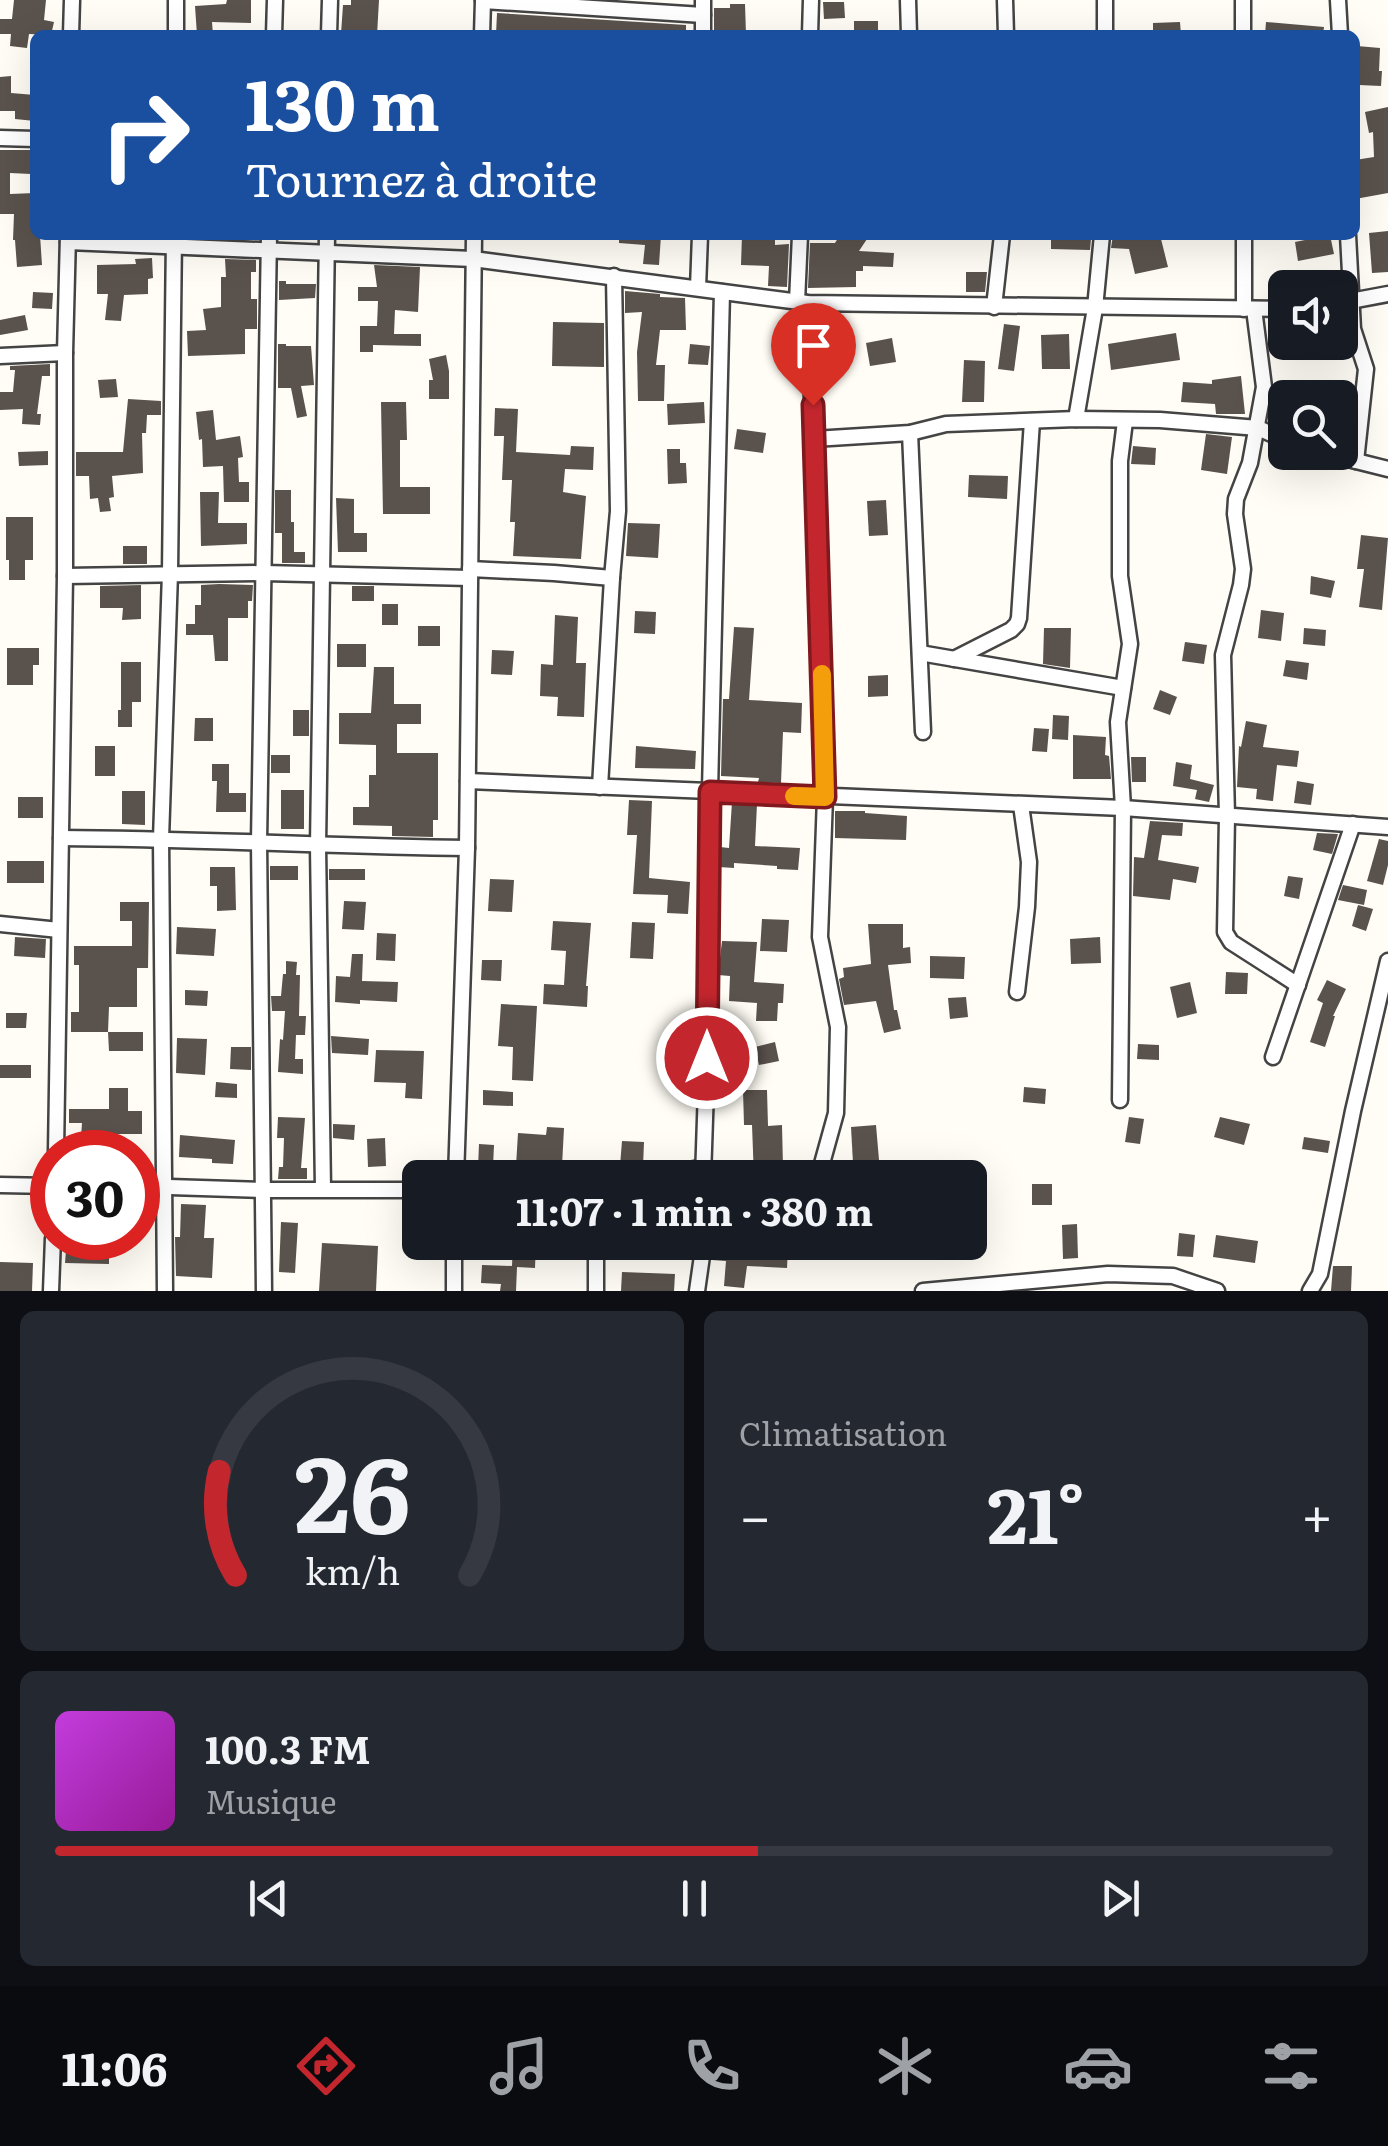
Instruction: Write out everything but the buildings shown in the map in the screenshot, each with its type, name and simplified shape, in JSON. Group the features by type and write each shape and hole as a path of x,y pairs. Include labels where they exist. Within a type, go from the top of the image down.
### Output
{"street":[{"path":"71,30 72,0"},
{"path":"176,0 176,30"},
{"path":"274,30 275,0"},
{"path":"329,30 330,0"},
{"path":"810,30 812,0"},
{"path":"908,0 909,30"},
{"path":"1005,0 1006,30"},
{"path":"1105,0 1105,30"},
{"path":"1243,0 1243,30"},
{"path":"1338,0 1340,30"},
{"path":"482,30 483,1 703,8"},
{"path":"0,138 30,138"},
{"path":"56,1130 68,240"},
{"path":"165,1291 160,838 170,573 174,240 327,243 802,302 1268,309"},
{"path":"457,1160 468,848 474,240"},
{"path":"698,288 700,240"},
{"path":"800,240 814,439 825,797 820,937 838,1027 836,1114 823,1160"},
{"path":"994,306 1001,240"},
{"path":"1076,419 1095,308 1102,240"},
{"path":"1244,240 1249,309 1264,387 1250,463 1236,500 1242,584 1223,655 1227,816 1224,932 1226,938 1298,985"},
{"path":"1347,270 1348,240"},
{"path":"264,1291 259,842 269,242"},
{"path":"323,1189 318,846 327,243"},
{"path":"600,787 618,511 614,276"},
{"path":"703,1160 722,292"},
{"path":"1358,300 1388,294"},
{"path":"1358,345 1366,370 1358,443"},
{"path":"0,356 65,354"},
{"path":"814,439 910,433 946,424 1076,419 1160,420 1258,428 1268,432"},
{"path":"954,658 1011,630 1019,618 1032,421"},
{"path":"1120,1100 1123,808 1118,730 1130,644 1120,576 1124,421"},
{"path":"910,433 922,732"},
{"path":"1358,462 1388,470"},
{"path":"65,576 554,573 612,578"},
{"path":"920,652 1123,688"},
{"path":"468,781 1123,808 1388,827"},
{"path":"1017,992 1029,862 1021,804"},
{"path":"1273,1057 1353,824"},
{"path":"61,838 468,848"},
{"path":"0,924 59,930"},
{"path":"1310,1291 1320,1274 1388,961"},
{"path":"0,1185 30,1186"},
{"path":"163,1186 402,1190"},
{"path":"52,1291 53,1260"},
{"path":"454,1260 454,1291"},
{"path":"596,1260 596,1291"},
{"path":"697,1291 701,1260"},
{"path":"923,1291 1024,1286 1095,1274 1172,1276 1216,1291"}],"slow traffic":[{"path":"794,796 825,797 822,674"}],"route":[{"path":"707,1058 710,792 825,797 813,405"}]}
